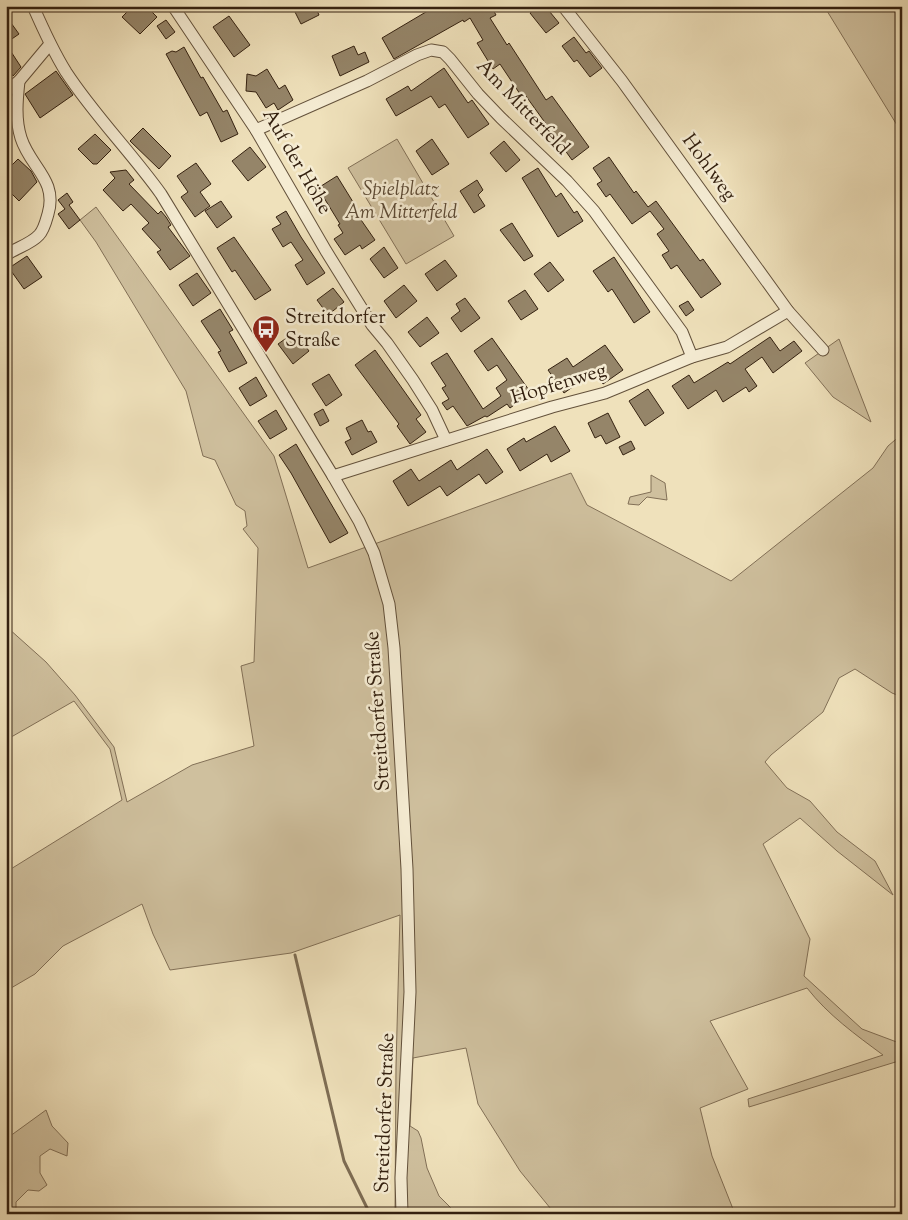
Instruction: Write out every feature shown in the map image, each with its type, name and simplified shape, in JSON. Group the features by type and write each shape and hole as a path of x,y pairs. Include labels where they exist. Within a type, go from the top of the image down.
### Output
{"street":[{"name":"Streitdorfer Straße","path":"33,6 50,44 81,92 161,194 360,521 377,561 389,604 394,648 407,869 410,992 401,1178 402,1214"},
{"name":"Auf der Höhe","path":"173,6 256,130 335,267 372,325 413,380 432,410 446,440"},
{"name":"Hohlweg","path":"562,6 622,81 788,311 823,350"},
{"path":"6,92 19,81 50,44"},
{"name":"Am Mitterfeld","path":"256,130 367,81 416,55 431,50 443,52 501,118 585,200 682,332 692,357"},
{"path":"6,255 33,240 42,232 49,211 50,199 50,190 47,182 28,154 21,140 17,125 16,106 19,81"},
{"name":"Hopfenweg","path":"333,476 552,407 605,393 692,357 727,347 788,311"}],"green space":[{"path":"824,6 902,6 902,137 900,130"},
{"name":"Spielplatz Am Mitterfeld","path":"397,139 454,236 406,264 348,168"},
{"path":"96,207 274,456 308,568 571,473 587,505 731,581 873,468 888,446 902,434 902,697 892,693 855,669 839,678 823,712 765,762 787,788 810,801 837,832 875,861 893,895 837,851 800,818 763,844 810,939 804,976 862,1029 902,1044 902,1060 749,1107 748,1099 883,1055 833,1016 807,988 710,1021 748,1089 700,1108 712,1156 735,1214 555,1214 520,1171 478,1104 466,1048 413,1058 410,1126 418,1131 421,1138 427,1168 439,1196 457,1214 395,1214 400,915 291,953 170,970 153,934 142,904 63,946 35,974 6,991 6,872 122,800 110,749 74,701 6,740 6,629 8,628 46,662 75,695 114,747 127,802 192,765 254,746 241,666 254,662 258,548 243,529 247,526 245,511 236,505 215,460 203,456 186,391 96,242 80,220"},
{"path":"839,339 871,422 833,397 805,363"},
{"path":"651,475 665,483 667,500 647,497 639,505 628,504 630,497 651,492"},
{"path":"46,1110 52,1126 68,1143 67,1156 50,1149 40,1156 40,1173 47,1185 39,1191 28,1190 16,1202 16,1214 6,1214 6,1139"}],"building":[{"path":"133,6 146,6 157,17 140,34 122,17"},
{"path":"292,6 315,6 319,15 301,24"},
{"path":"436,6 491,6 496,15 490,18 507,45 509,43 546,100 552,96 589,147 572,160 523,92 520,94 500,64 493,69 477,43 483,40 470,18 464,22 463,20 394,59 382,38"},
{"path":"539,6 545,6 559,23 546,33 530,13"},
{"path":"6,16 19,34 6,43"},
{"path":"229,16 250,45 234,57 213,27"},
{"path":"166,20 175,32 166,39 157,26"},
{"path":"574,37 586,53 589,51 602,68 590,77 577,60 574,62 562,46"},
{"path":"6,44 21,67 13,76 6,65"},
{"path":"354,46 358,55 365,52 369,62 340,76 332,56"},
{"path":"184,47 223,112 227,110 238,134 221,142 207,112 200,116 166,54 172,51 176,52"},
{"path":"444,68 468,103 472,100 489,124 468,138 445,104 439,108 431,96 396,116 386,99 408,86 411,91"},
{"path":"267,69 279,89 285,85 293,100 278,110 274,103 266,108 256,92 246,91 247,74 256,76"},
{"path":"56,71 73,95 40,118 25,94"},
{"path":"143,128 171,156 159,169 130,141"},
{"path":"95,134 111,150 97,164 93,164 78,149"},
{"path":"432,139 449,164 432,175 416,151"},
{"path":"504,141 520,160 506,172 490,153"},
{"path":"250,147 266,167 248,181 232,161"},
{"path":"609,157 634,193 636,191 648,207 656,201 700,261 703,259 721,284 701,298 677,265 671,269 662,255 669,251 657,234 664,229 650,211 632,224 610,194 606,197 597,184 602,181 593,168"},
{"path":"18,159 31,171 37,182 19,201 6,188 6,171"},
{"path":"196,163 211,184 200,192 210,206 195,217 181,197 188,192 177,176"},
{"path":"538,168 556,197 561,193 574,213 577,211 583,221 558,237 522,178"},
{"path":"126,170 134,180 129,184 158,214 161,211 171,225 168,227 190,256 170,270 157,252 161,250 142,229 149,223 131,204 123,211 103,190 115,178 110,172"},
{"path":"337,176 353,202 350,204 375,240 362,249 360,245 345,255 334,239 343,233 338,225 340,224 318,188"},
{"path":"477,180 483,190 478,195 485,206 474,213 460,191"},
{"path":"67,193 73,202 69,205 80,220 69,229 58,214 65,209 58,200"},
{"path":"221,201 232,217 217,228 205,211"},
{"path":"286,211 325,273 307,285 295,265 303,260 291,242 283,247 272,229 281,224 276,217"},
{"path":"512,223 533,256 524,261 500,230"},
{"path":"234,237 271,290 255,300 235,270 232,272 217,248"},
{"path":"384,247 398,268 384,278 370,259"},
{"path":"27,256 42,277 24,289 9,268"},
{"path":"614,257 650,312 634,323 612,289 608,292 593,271"},
{"path":"445,260 457,276 437,291 425,274"},
{"path":"550,262 564,280 548,292 534,274"},
{"path":"197,273 211,293 193,306 179,285"},
{"path":"404,285 417,301 396,318 384,301"},
{"path":"333,288 344,302 328,315 317,300"},
{"path":"525,290 538,309 521,320 508,301"},
{"path":"465,298 480,318 461,332 451,318 460,311 456,304"},
{"path":"688,301 694,310 686,316 679,306"},
{"path":"220,309 233,330 229,332 247,363 229,372 218,352 221,351 201,321"},
{"path":"427,317 439,333 420,347 408,332"},
{"path":"295,332 309,351 293,364 278,344"},
{"path":"770,337 780,351 794,341 802,351 773,373 762,357 745,369 757,386 749,392 746,387 723,402 716,390 688,409 672,386 689,375 694,383 728,362 730,364"},
{"path":"492,338 531,393 510,408 507,404 487,417 485,416 467,426 453,406 447,410 442,403 449,399 442,388 446,386 431,363 447,353 483,409 501,396 496,388 507,380 497,365 488,371 474,351"},
{"path":"605,345 623,370 603,384 594,372 564,393 548,370 567,358 573,367"},
{"path":"375,350 421,415 416,419 426,432 410,444 397,426 399,424 355,365"},
{"path":"329,374 342,395 326,406 312,384"},
{"path":"256,377 267,396 250,406 239,388"},
{"path":"648,389 664,413 645,426 629,401"},
{"path":"323,409 329,421 320,426 314,414"},
{"path":"276,410 287,429 270,439 258,421"},
{"path":"608,413 620,437 606,444 601,435 595,438 588,423"},
{"path":"362,420 368,432 371,431 377,442 352,455 345,442 351,439 346,428"},
{"path":"555,426 570,451 551,462 547,454 520,471 507,449 524,438 526,442"},
{"path":"631,441 635,449 623,455 619,447"},
{"path":"296,444 348,533 330,543 279,455"},
{"path":"487,449 503,472 486,484 479,474 447,496 440,486 408,506 393,481 411,469 419,481 451,460 457,470"}],"waterway":[{"path":"295,955 344,1161 370,1214"}],"place":[{"name":"Streitdorfer Straße","path":"266,353"}]}
